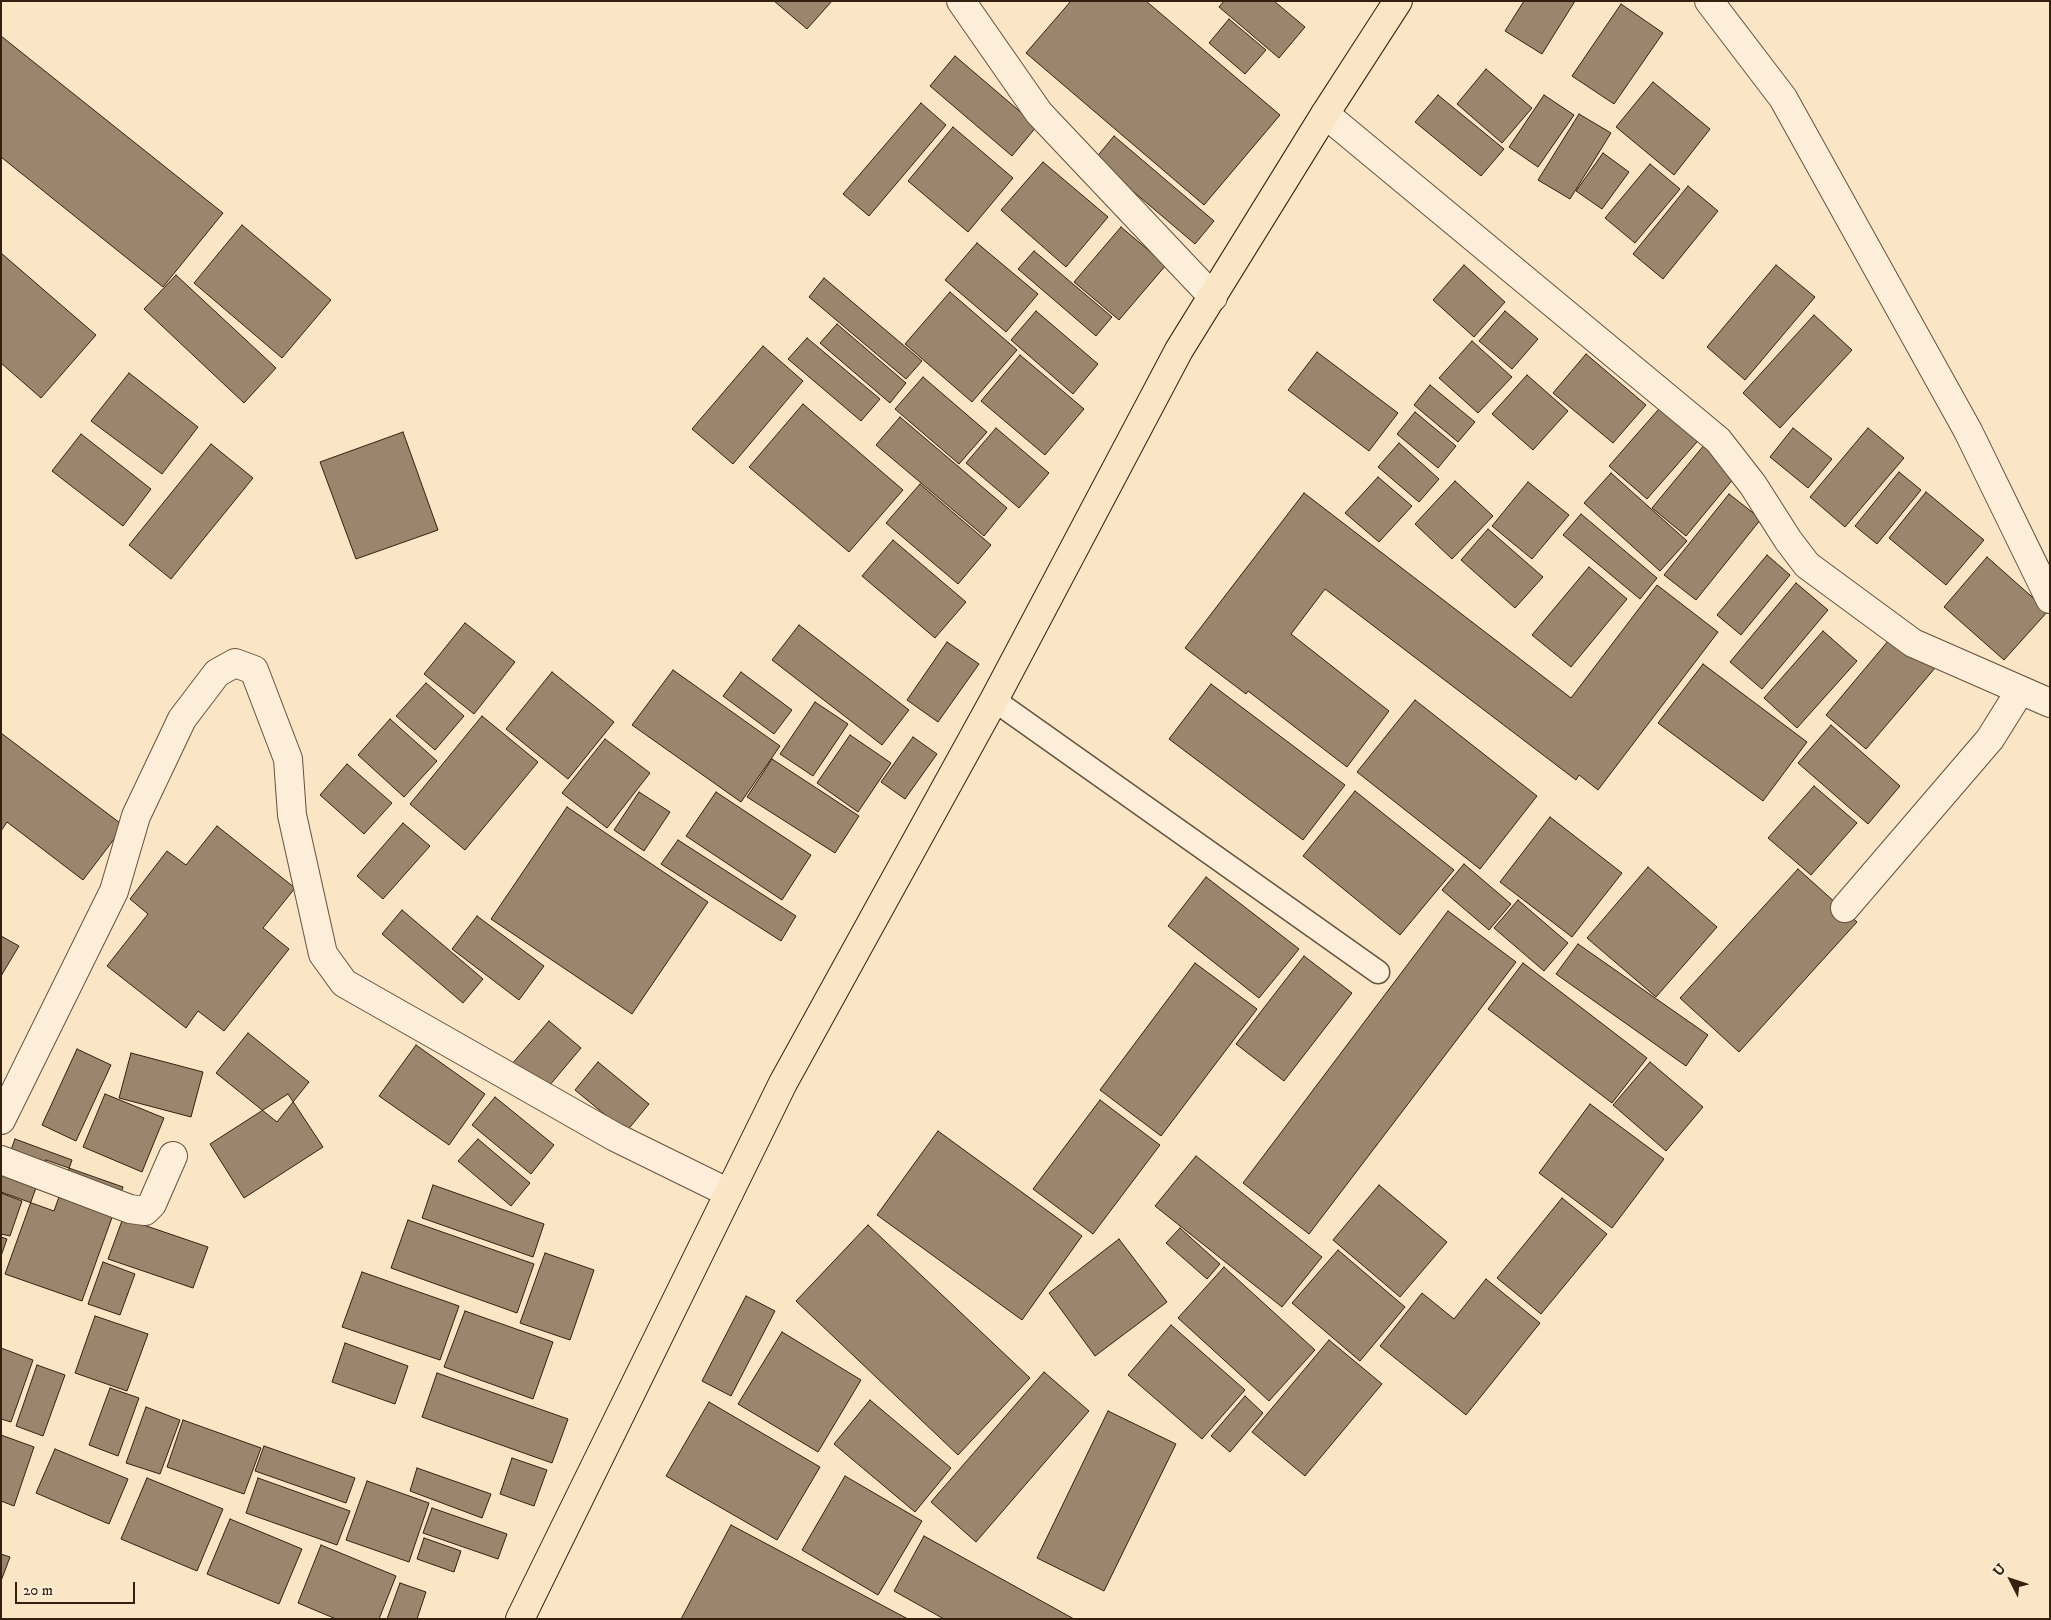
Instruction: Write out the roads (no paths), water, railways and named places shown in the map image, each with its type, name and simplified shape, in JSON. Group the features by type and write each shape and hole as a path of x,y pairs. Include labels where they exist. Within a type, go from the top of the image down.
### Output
{"highway":[{"path":"520,1619 784,1083 994,700 1179,350 1398,1"}],"street":[{"path":"961,1 1039,113 1213,297"},
{"path":"1709,1 1783,98 1968,431 2050,599"},
{"path":"1326,114 1718,440 1754,485 1788,540 1807,565 1913,643 2050,703"},
{"path":"1,1120 114,891 136,816 182,719 217,673 235,663 254,670 288,759 292,815 323,954 344,982 615,1136 729,1193"},
{"path":"1844,908 1990,739 2020,691"},
{"path":"1,1160 130,1209 145,1211 152,1204 174,1156"}],"lane":[{"path":"994,700 1378,972"}]}
